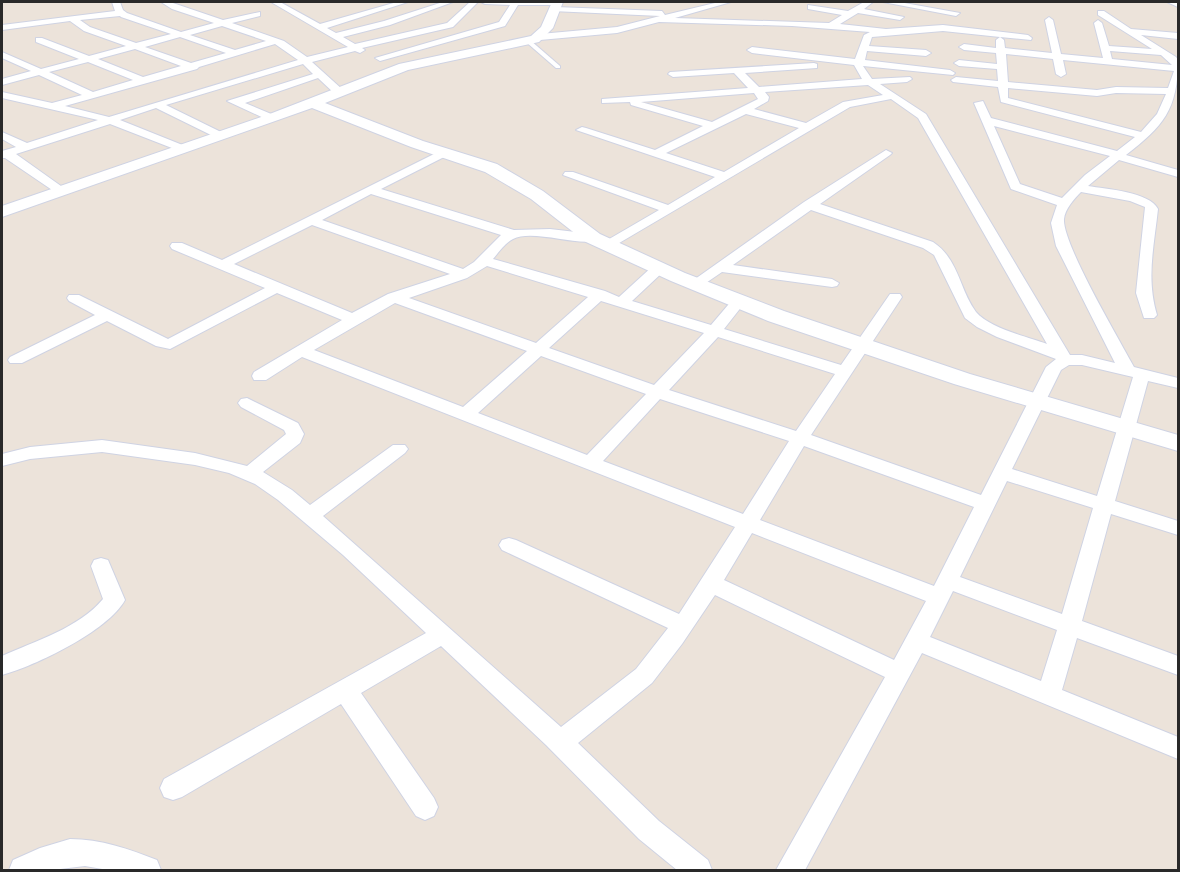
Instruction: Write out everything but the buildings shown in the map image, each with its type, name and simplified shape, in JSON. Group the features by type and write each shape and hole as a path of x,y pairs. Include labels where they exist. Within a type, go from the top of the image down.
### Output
{"street":[{"path":"116,2 120,13"},
{"path":"165,2 276,41 304,60 339,92"},
{"path":"275,2 354,47 404,67"},
{"path":"320,27 404,2"},
{"path":"334,36 387,23 449,2"},
{"path":"4,154 205,89 304,60 450,25 474,2"},
{"path":"484,2 556,4 676,15"},
{"path":"380,58 502,24 516,2"},
{"path":"682,2 686,11"},
{"path":"2,212 272,118 404,67 534,39 607,32 727,2"},
{"path":"827,2 900,17"},
{"path":"887,2 956,13"},
{"path":"1171,2 1179,5"},
{"path":"534,39 556,4"},
{"path":"811,7 859,8"},
{"path":"831,26 859,8"},
{"path":"2,27 75,15 120,13 235,53"},
{"path":"2,82 256,14"},
{"path":"75,15 87,29 233,81"},
{"path":"662,20 792,24 896,31"},
{"path":"1049,20 1061,74"},
{"path":"1100,22 1108,62"},
{"path":"1049,695 1127,428 1135,372 1063,246 1057,227 1058,215 1065,203 1080,188 1117,155 1165,118 1179,70 1173,59 1156,48 1130,33 1100,22"},
{"path":"1100,22 1130,33 1179,36"},
{"path":"1028,38 943,28 871,33 858,69 871,82 922,117 1063,356"},
{"path":"999,35 1003,84 994,111 1015,186 1065,203"},
{"path":"39,40 143,80"},
{"path":"51,107 276,41"},
{"path":"964,47 1179,70"},
{"path":"864,48 926,53"},
{"path":"1105,48 1165,54"},
{"path":"1156,48 1179,50"},
{"path":"752,50 859,62 1003,84 1097,93 1116,90 1171,91"},
{"path":"2,55 38,73 92,95"},
{"path":"959,63 1002,67"},
{"path":"673,74 814,66"},
{"path":"656,154 763,100 764,97 737,71"},
{"path":"236,102 319,75"},
{"path":"606,101 907,79"},
{"path":"205,89 272,118"},
{"path":"2,95 110,120 181,148"},
{"path":"370,190 513,234 601,241 668,209 847,104 893,96"},
{"path":"624,100 713,126"},
{"path":"313,103 389,133 491,168 537,195 601,241 695,284 861,345 962,379 1179,443"},
{"path":"979,103 994,111 1066,129 1144,136"},
{"path":"158,105 219,135"},
{"path":"745,110 807,127"},
{"path":"994,111 1066,129 1117,155 1179,174"},
{"path":"582,130 724,176"},
{"path":"2,135 25,147"},
{"path":"222,264 444,153"},
{"path":"695,284 886,153"},
{"path":"4,154 62,191"},
{"path":"568,175 668,209"},
{"path":"1080,188 1133,198 1150,205 1152,209 1143,292 1149,315"},
{"path":"809,205 928,245 940,253 970,315 982,324 1063,356 1179,383"},
{"path":"310,220 463,274"},
{"path":"260,376 393,297 448,281 463,274 486,261 501,242 513,234"},
{"path":"177,246 353,319"},
{"path":"486,261 600,294 714,332 844,371"},
{"path":"720,267 832,283"},
{"path":"622,302 659,268"},
{"path":"74,298 162,344 170,344 277,287"},
{"path":"466,414 600,294"},
{"path":"393,297 657,392 800,438 984,503"},
{"path":"561,742 644,676 711,583 800,438 895,297"},
{"path":"591,462 714,332 739,301"},
{"path":"16,360 106,315"},
{"path":"301,351 748,523 942,589 1069,626 1179,666"},
{"path":"790,870 917,641 984,503 1054,367 1063,356"},
{"path":"247,403 292,427 296,434 294,439 249,474"},
{"path":"5,456 102,446 195,459 261,479 310,515 561,742 649,830 698,870"},
{"path":"310,515 399,449"},
{"path":"1000,472 1179,528"},
{"path":"509,546 682,625"},
{"path":"2,666 94,622 109,610 114,600 101,566"},
{"path":"711,583 899,673"},
{"path":"173,788 443,634"},
{"path":"917,641 1179,748"},
{"path":"345,690 425,807"},
{"path":"23,870 44,858 74,852 107,855 147,870"}],"lane":[{"path":"534,39 558,66"}]}
